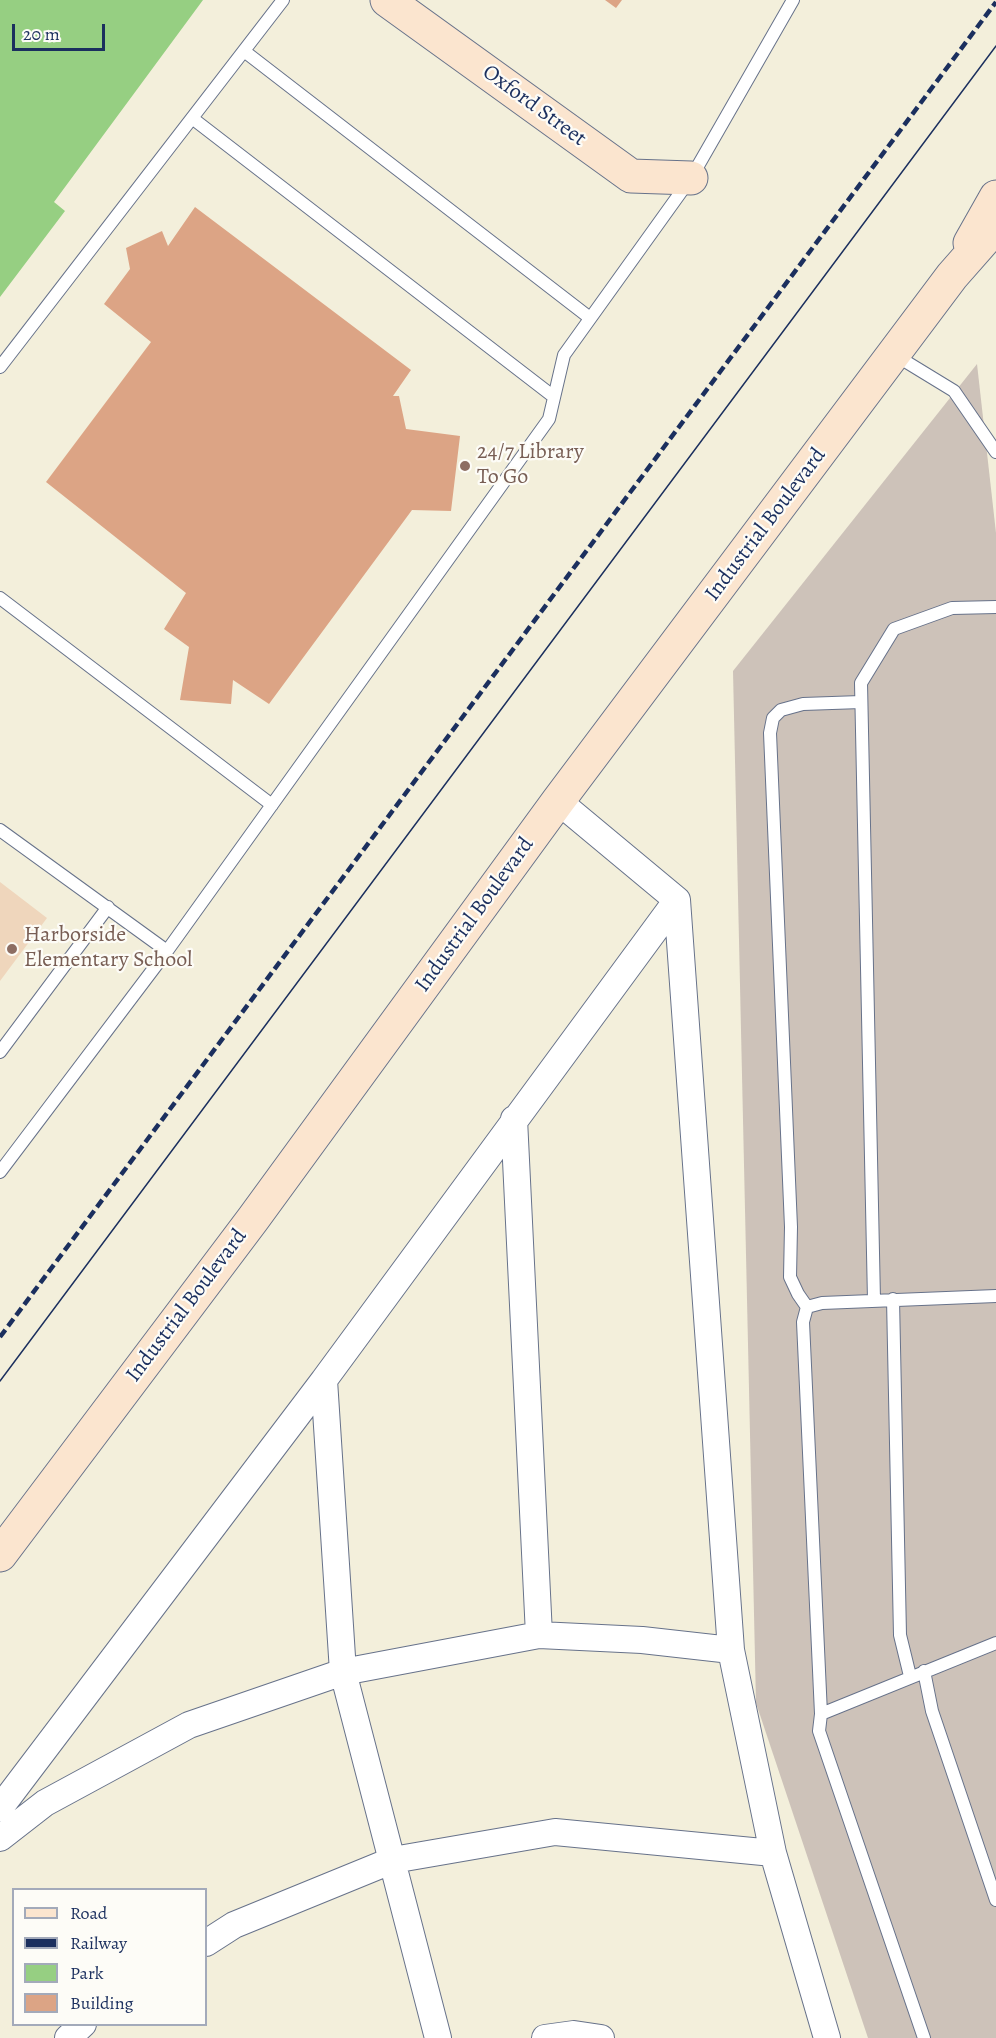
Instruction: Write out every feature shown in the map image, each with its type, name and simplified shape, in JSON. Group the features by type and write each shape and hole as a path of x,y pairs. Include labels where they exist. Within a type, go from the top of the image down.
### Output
{"main road":[{"name":"Oxford Street","path":"387,0 631,176 692,178"},
{"name":"Industrial Boulevard","path":"952,276 996,198"},
{"name":"Industrial Boulevard","path":"0,1555 260,1210 558,801 952,276 996,226"}],"street":[{"path":"558,801 677,900 731,1650 773,1853 828,2038"},
{"path":"0,1808 324,1380 677,900"},
{"path":"514,1119 539,1635"},
{"path":"324,1380 343,1672 438,2038"},
{"path":"0,1838 45,1803 189,1725 343,1672 539,1635 642,1640 731,1650"},
{"path":"207,1942 234,1925 393,1860 555,1832 773,1853"},
{"path":"68,2038 82,2026"},
{"path":"544,2038 574,2036 601,2038"}],"lane":[{"path":"0,367 283,0"},
{"path":"0,1172 167,951 549,419 564,355 692,178 792,0"},
{"path":"244,51 590,318"},
{"path":"192,118 554,397"},
{"path":"894,354 954,391 996,452"},
{"path":"0,598 272,805"},
{"path":"874,1300 861,683 894,629 952,608 996,607"},
{"path":"861,702 804,704 781,710 773,718 770,733 789,1191 790,1276 807,1307 803,1322 821,1714 819,1731 924,2038"},
{"path":"0,830 167,951"},
{"path":"0,1052 108,908"},
{"path":"807,1307 822,1303 996,1296"},
{"path":"893,1299 900,1635 910,1676"},
{"path":"821,1714 996,1643"},
{"path":"924,1671 932,1711 996,1900"}],"shaded area":[{"path":"977,364 996,533 996,2038 868,2038 756,1703 733,671"},
{"name":"Harborside Elementary School","path":"0,882 47,918 0,981"}],"green space":[{"path":"0,0 203,0 54,202 65,211 0,297"}],"building":[{"path":"605,0 622,0 616,8"},
{"path":"195,207 411,370 393,396 399,396 406,429 460,436 451,511 412,510 269,704 233,680 231,704 180,700 189,647 164,629 186,593 46,482 151,342 104,304 130,269 126,248 162,231 168,246"}],"tram line":[{"path":"0,1381 996,46"}],"railway":[{"path":"0,1337 996,2"}],"place":[{"name":"24/7 Library To Go","path":"465,466"},
{"name":"Harborside Elementary School","path":"12,949"}]}
